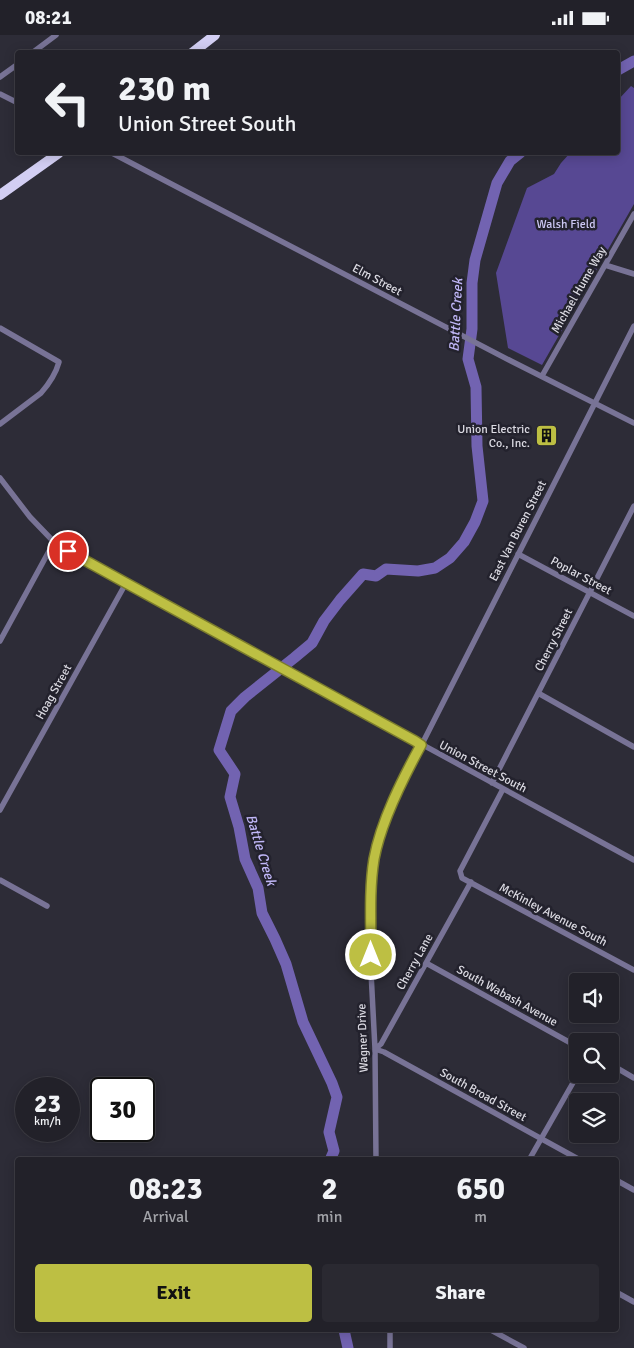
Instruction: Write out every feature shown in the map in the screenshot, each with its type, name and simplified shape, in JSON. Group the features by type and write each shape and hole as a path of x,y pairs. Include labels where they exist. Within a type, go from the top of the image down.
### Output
{"highway":[{"path":"196,50 215,35"},
{"path":"0,195 56,155"}],"street":[{"path":"36,50 56,35"},
{"path":"0,77 15,66"},
{"path":"0,94 15,102"},
{"name":"Elm Street","path":"116,155 634,423"},
{"name":"Michael Hume Way","path":"542,376 634,214"},
{"path":"605,265 634,274"},
{"name":"East Van Buren Street","path":"421,745 634,326"},
{"path":"0,328 58,362 57,368 41,393 0,424"},
{"name":"Union Street South","path":"0,478 30,517 54,542 421,745 634,860"},
{"name":"Cherry Street","path":"492,783 634,506"},
{"path":"0,641 54,542"},
{"name":"Poplar Street","path":"518,553 634,616"},
{"name":"Hoag Street","path":"0,810 126,583"},
{"path":"538,693 634,747"},
{"name":"Wagner Drive","path":"376,1157 375,1049 371,973 371,884 374,858 383,829 392,805 421,745"},
{"name":"McKinley Avenue South","path":"503,789 460,871 462,878 634,970"},
{"path":"0,880 47,906"},
{"name":"Cherry Lane","path":"375,1049 381,1044 471,882"},
{"name":"South Wabash Avenue","path":"426,963 569,1042"},
{"name":"South Broad Street","path":"375,1049 384,1052 575,1157"},
{"path":"619,1070 634,1078"},
{"path":"531,1157 573,1083"},
{"path":"619,1182 634,1190"},
{"path":"619,1294 634,1302"},
{"path":"390,1332 390,1348"},
{"path":"495,1332 524,1348"}],"green space":[{"name":"Walsh Field","path":"631,86 634,88 634,204 542,365 508,348 496,273 527,188 554,174 568,155 620,155 620,98"}],"waterway":[{"name":"Battle Creek","path":"620,69 634,61"},
{"name":"Battle Creek","path":"331,1157 334,1151 329,1132 337,1097 303,1022 286,964 262,913 258,888 245,859 239,827 230,797 235,774 219,750 231,711 245,697 312,643 324,621 363,574 376,576 386,569 418,571 435,568 450,558 464,542 475,522 483,501 477,446 476,387 468,359 472,329 472,283 475,260 497,183 510,161 518,155"},
{"name":"Battle Creek","path":"344,1332 348,1348"}],"place":[{"name":"Union Electric Co., Inc.","path":"546,436"}],"route":[{"path":"68,551 421,745 392,805 374,858 371,884 371,955"}]}
